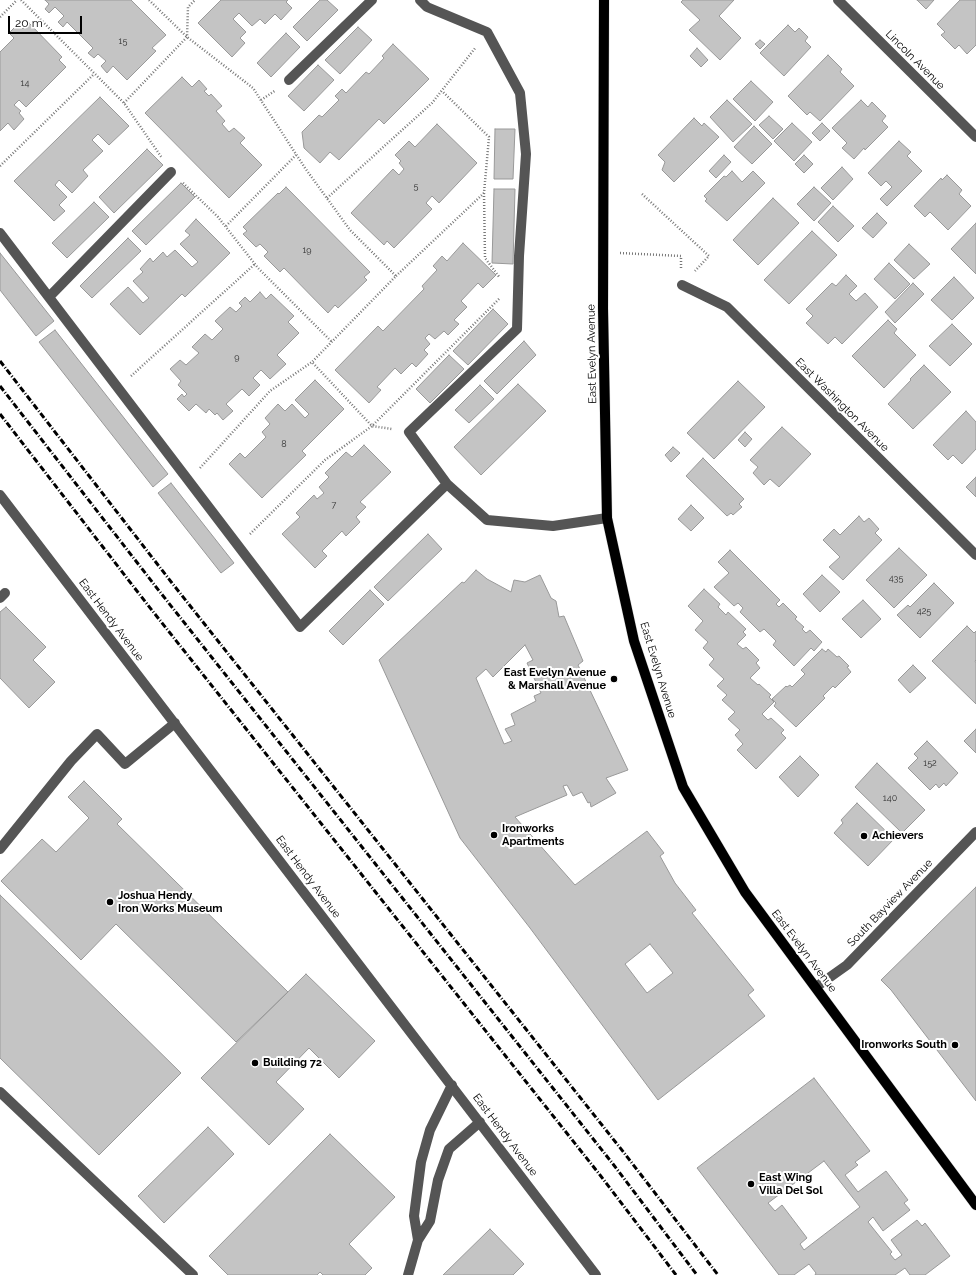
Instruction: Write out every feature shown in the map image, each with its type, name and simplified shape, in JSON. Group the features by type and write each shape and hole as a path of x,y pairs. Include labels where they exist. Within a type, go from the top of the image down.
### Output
{"main road":[{"name":"East Evelyn Avenue","path":"604,0 603,315 608,518 634,641 683,787 745,892 976,1205"}],"street":[{"path":"289,80 372,0"},
{"path":"420,0 427,7 487,32 520,93 526,154 513,289 517,329 409,432 446,484 487,520 553,526 608,518"},
{"name":"Lincoln Avenue","path":"838,0 976,137"},
{"path":"49,298 171,172"},
{"path":"0,233 300,627 446,484"},
{"name":"East Washington Avenue","path":"682,285 727,307 976,555"},
{"name":"East Hendy Avenue","path":"0,495 596,1275"},
{"path":"0,849 71,761 97,734 125,764 175,723"},
{"name":"South Bayview Avenue","path":"816,987 847,964 976,832"},
{"path":"418,1240 414,1216 421,1162 430,1130 452,1085"},
{"path":"0,1092 193,1275"},
{"path":"408,1275 418,1240 430,1221 438,1180 449,1149 480,1122"}],"path":[{"path":"0,17 17,0"},
{"path":"149,0 186,36 253,88 296,155 350,230 396,276"},
{"path":"124,103 186,36 188,7 195,0"},
{"path":"326,198 432,103 487,32"},
{"path":"0,166 94,74"},
{"path":"238,546 325,460 372,426 513,289 486,258 484,193 489,137 442,91"},
{"path":"226,226 296,155"},
{"path":"189,480 270,391 312,362 396,276 484,193"},
{"path":"642,194 709,256 682,285"},
{"path":"603,252 681,256 682,285"},
{"path":"118,388 255,264"},
{"path":"312,362 372,426 409,432"}],"building":[{"path":"45,0 131,0 166,35 152,48 156,51 127,80 113,66 107,73 101,66 106,61 98,54 94,58 88,53 93,48 67,22 63,27 58,22 64,16 55,7 49,13 45,9 49,4"},
{"path":"221,0 288,0 286,2 292,8 281,20 275,14 265,24 260,19 252,26 239,13 233,19 246,32 240,38 245,43 232,57 198,23"},
{"path":"320,0 327,0 338,10 307,41 293,27"},
{"path":"683,0 734,0 719,16 741,38 720,60 689,30 700,20 681,2"},
{"path":"917,0 934,0 926,9"},
{"path":"960,0 976,0 976,45 967,54 959,45 955,49 941,35 945,32 937,24"},
{"path":"29,23 62,57 59,60 66,67 26,107 19,100 14,105 21,111 19,113 24,119 14,130 8,123 0,131 0,52 14,38 9,33 18,24 23,29"},
{"path":"788,25 795,32 799,28 808,37 805,41 811,47 784,76 760,53"},
{"path":"358,27 372,40 340,74 325,60"},
{"path":"286,33 300,47 271,77 257,63"},
{"path":"760,40 765,44 760,49 755,44"},
{"path":"393,44 429,79 384,124 379,119 339,160 330,152 320,163 304,148 302,132 319,115 322,117 339,100 335,96 342,89 346,93 366,72 369,74 384,58 382,56"},
{"path":"697,48 708,60 701,67 690,56"},
{"path":"828,55 842,69 840,72 854,86 820,121 810,112 807,115 788,96"},
{"path":"318,65 334,80 304,111 288,96"},
{"path":"182,77 192,87 199,80 207,89 204,91 209,96 211,94 222,106 216,111 225,121 222,124 229,132 234,128 245,138 240,143 262,165 229,198 145,113"},
{"path":"751,81 773,102 755,121 733,99"},
{"path":"100,97 129,126 109,145 98,134 92,140 103,151 83,170 88,176 72,193 59,180 55,185 67,197 59,205 65,211 54,221 14,181"},
{"path":"727,100 752,124 733,142 710,117"},
{"path":"861,100 868,107 872,102 886,116 882,121 888,127 854,159 842,148 847,143 832,128"},
{"path":"769,116 783,129 773,139 759,125"},
{"path":"694,118 702,126 704,123 719,137 674,182 662,170 665,162 658,155"},
{"path":"792,123 812,142 794,161 774,141"},
{"path":"822,123 830,131 820,141 812,133"},
{"path":"437,124 477,163 439,203 432,196 426,203 432,209 394,248 387,241 384,245 351,213 393,169 399,175 404,169 399,163 401,161 395,155 409,141 415,147"},
{"path":"754,126 772,144 752,164 734,147"},
{"path":"495,129 515,129 513,179 494,179"},
{"path":"899,141 911,152 907,156 922,171 887,206 880,199 892,187 886,181 881,186 868,173"},
{"path":"147,149 163,165 114,213 99,197"},
{"path":"724,155 731,162 716,178 709,171"},
{"path":"804,155 813,164 804,173 795,164"},
{"path":"842,167 853,179 833,200 821,188"},
{"path":"732,171 742,182 753,171 765,183 727,221 705,201 707,199 704,196 724,176 726,177"},
{"path":"947,175 962,190 959,194 971,206 948,230 930,212 925,217 914,206 941,178 942,180"},
{"path":"181,183 195,197 146,245 132,231"},
{"path":"286,187 370,272 364,277 367,280 338,308 335,305 328,313 284,268 280,272 264,256 268,252 260,244 256,247 243,234 247,231 243,227"},
{"path":"814,187 831,203 814,221 797,204"},
{"path":"494,189 515,189 513,264 492,263"},
{"path":"773,198 799,223 758,265 733,240"},
{"path":"94,202 109,217 67,258 52,243"},
{"path":"833,206 854,226 838,242 818,222"},
{"path":"877,213 887,223 873,238 862,228"},
{"path":"196,219 230,253 185,297 182,294 140,335 110,304 128,287 143,303 149,298 133,281 143,272 140,269 150,258 153,262 163,252 167,257 175,250 192,267 198,262 180,244 190,235 185,231"},
{"path":"976,223 976,274 951,249"},
{"path":"812,231 837,255 789,304 764,280"},
{"path":"128,238 141,251 92,298 80,286"},
{"path":"463,243 496,275 483,288 478,283 461,301 467,307 454,320 459,324 448,335 444,331 435,339 429,334 425,338 430,344 424,350 428,354 416,367 412,363 401,374 395,368 377,387 381,390 369,403 335,370 378,326 383,331 424,289 422,286 437,270 433,266 442,256 447,261"},
{"path":"909,244 930,264 914,279 894,260"},
{"path":"0,253 54,321 36,336 0,290"},
{"path":"889,263 910,284 895,299 874,279"},
{"path":"846,275 857,286 849,294 856,301 865,293 878,307 842,344 835,337 828,344 806,323 813,316 806,309 832,283 836,286"},
{"path":"954,277 974,298 952,320 931,300"},
{"path":"913,283 924,294 895,323 885,312"},
{"path":"260,292 266,299 271,294 294,316 288,322 299,333 277,355 286,364 270,379 261,370 253,378 260,385 249,396 242,389 226,404 233,411 223,420 217,413 215,415 209,409 206,413 196,404 189,411 177,399 182,394 184,397 187,394 178,385 181,381 170,369 180,360 186,365 199,353 192,347 205,334 212,340 223,329 215,321 230,307 236,312 242,306 239,303 245,297 250,302"},
{"path":"493,309 508,324 468,365 453,351"},
{"path":"888,320 897,329 894,333 916,355 884,388 852,356"},
{"path":"952,324 972,344 950,366 929,346"},
{"path":"55,330 168,474 153,487 39,342"},
{"path":"524,341 536,355 497,394 484,381"},
{"path":"449,355 464,369 430,403 416,389"},
{"path":"924,365 951,392 913,429 888,404"},
{"path":"315,380 344,409 302,451 306,455 262,498 229,464 240,453 245,458 266,437 262,432 270,424 265,418 278,404 285,411 292,404 305,418 309,414 295,400"},
{"path":"738,381 765,407 714,459 687,433"},
{"path":"518,384 546,411 481,475 454,447"},
{"path":"480,385 494,399 469,423 455,410"},
{"path":"966,411 976,422 976,449 962,464 953,455 948,460 933,445"},
{"path":"782,427 811,454 779,487 770,479 764,485 753,473 758,467 750,460"},
{"path":"745,432 752,439 745,447 738,440"},
{"path":"364,445 391,472 360,502 366,507 356,517 360,522 346,536 342,531 322,551 327,556 315,568 282,534 300,517 296,513 314,495 317,499 324,493 319,487 329,477 325,473 346,452 352,457"},
{"path":"673,447 680,453 671,462 665,455"},
{"path":"703,458 744,499 739,504 742,507 733,515 731,513 727,516 686,476"},
{"path":"976,477 976,497 966,487"},
{"path":"171,483 234,563 221,573 158,493"},
{"path":"691,505 704,518 691,531 678,519"},
{"path":"859,516 864,522 869,518 879,529 875,533 882,540 843,580 829,567 840,557 823,540 834,529 840,535"},
{"path":"428,534 442,549 388,601 374,587"},
{"path":"899,548 927,575 894,608 866,580"},
{"path":"730,550 780,600 776,604 779,607 783,603 797,617 795,619 804,627 802,629 806,633 810,630 822,642 814,651 811,648 794,666 773,645 776,641 764,629 760,632 740,612 743,608 738,603 734,606 714,587 729,573 718,562"},
{"name":"Ironworks Apartments","path":"476,570 487,579 511,592 514,580 525,582 540,575 551,598 556,601 559,617 564,616 583,661 578,665 628,770 606,778 616,793 591,807 590,802 588,803 582,792 573,796 567,785 563,786 567,795 515,817 575,885 647,831 664,853 660,856 675,883 696,910 692,913 754,990 748,995 765,1016 658,1100 530,928 460,838 379,660 462,582 464,583","holes":["525,645 533,660 527,663 541,693 534,696 536,701 511,714 515,725 505,729 512,741 504,744 476,678 486,669 493,677","650,944 673,973 647,993 625,964"]},
{"path":"822,575 840,592 820,612 803,594"},
{"path":"934,583 954,603 920,638 897,615 908,605 910,607"},
{"path":"704,589 720,604 718,607 726,615 728,612 746,629 743,632 746,635 737,644 743,649 746,647 759,660 756,663 760,668 750,678 771,695 769,697 774,702 762,714 768,720 771,718 784,730 781,733 786,738 756,769 737,750 743,744 735,735 740,730 728,719 735,712 722,700 727,695 717,686 724,679 709,665 714,659 703,648 708,642 695,630 703,621 688,606"},
{"path":"370,590 384,604 343,645 329,631"},
{"path":"863,600 881,619 861,638 842,619"},
{"path":"6,607 46,647 33,660 55,682 29,708 0,678 0,612"},
{"path":"967,626 974,633 976,631 976,704 932,661"},
{"path":"822,649 826,652 828,649 837,657 839,656 849,666 847,667 851,672 835,688 833,686 823,696 825,698 796,727 774,706 776,703 772,699 786,686 787,687 790,685 792,687 805,674 801,670"},
{"path":"913,665 926,678 910,693 898,680"},
{"path":"976,729 976,753 964,741"},
{"path":"927,741 958,773 946,786 944,783 939,788 936,784 930,790 908,768 918,758 914,754"},
{"path":"800,756 819,775 798,797 779,777"},
{"path":"877,763 925,810 902,833 855,787"},
{"name":"Joshua Hendy Iron Works Museum","path":"84,781 122,819 117,824 288,992 236,1042 116,924 81,960 1,881 42,839 56,852 89,818 68,797"},
{"name":"Achievers","path":"857,803 894,839 868,866 834,833 843,823 841,820"},
{"name":"Ironworks South","path":"976,887 976,1101 891,990 881,980"},
{"path":"0,895 181,1073 99,1155 0,1058"},
{"name":"Building 72","path":"306,974 375,1041 339,1078 309,1048 276,1082 304,1109 269,1145 201,1078"},
{"name":"East Wing Villa Del Sol","path":"814,1078 870,1151 855,1162 858,1165 845,1175 858,1192 886,1171 908,1200 904,1203 910,1210 883,1231 873,1217 868,1222 892,1252 890,1254 895,1260 902,1255 891,1240 917,1220 922,1226 925,1223 950,1256 925,1275 910,1275 905,1268 895,1275 815,1275 816,1273 809,1264 794,1275 779,1275 697,1168","holes":["824,1161 860,1207 804,1250 800,1244 807,1238 782,1205 775,1211 768,1203"]},
{"path":"208,1127 234,1154 164,1223 138,1196"},
{"path":"330,1134 395,1197 349,1244 372,1268 365,1275 323,1275 320,1272 317,1275 228,1275 209,1256"},
{"path":"490,1229 524,1264 513,1275 443,1275"}],"railway":[{"path":"0,361 172,583 625,1154 718,1275"},
{"path":"0,386 160,592 613,1164 697,1275"},
{"path":"0,414 147,604 600,1175 676,1275"}],"place":[{"name":"East Evelyn Avenue & Marshall Avenue","path":"614,679"},
{"name":"Ironworks Apartments","path":"494,835"},
{"name":"Achievers","path":"864,836"},
{"name":"Joshua Hendy Iron Works Museum","path":"110,902"},
{"name":"Ironworks South","path":"955,1045"},
{"name":"Building 72","path":"255,1063"},
{"name":"East Wing Villa Del Sol","path":"751,1184"}]}
